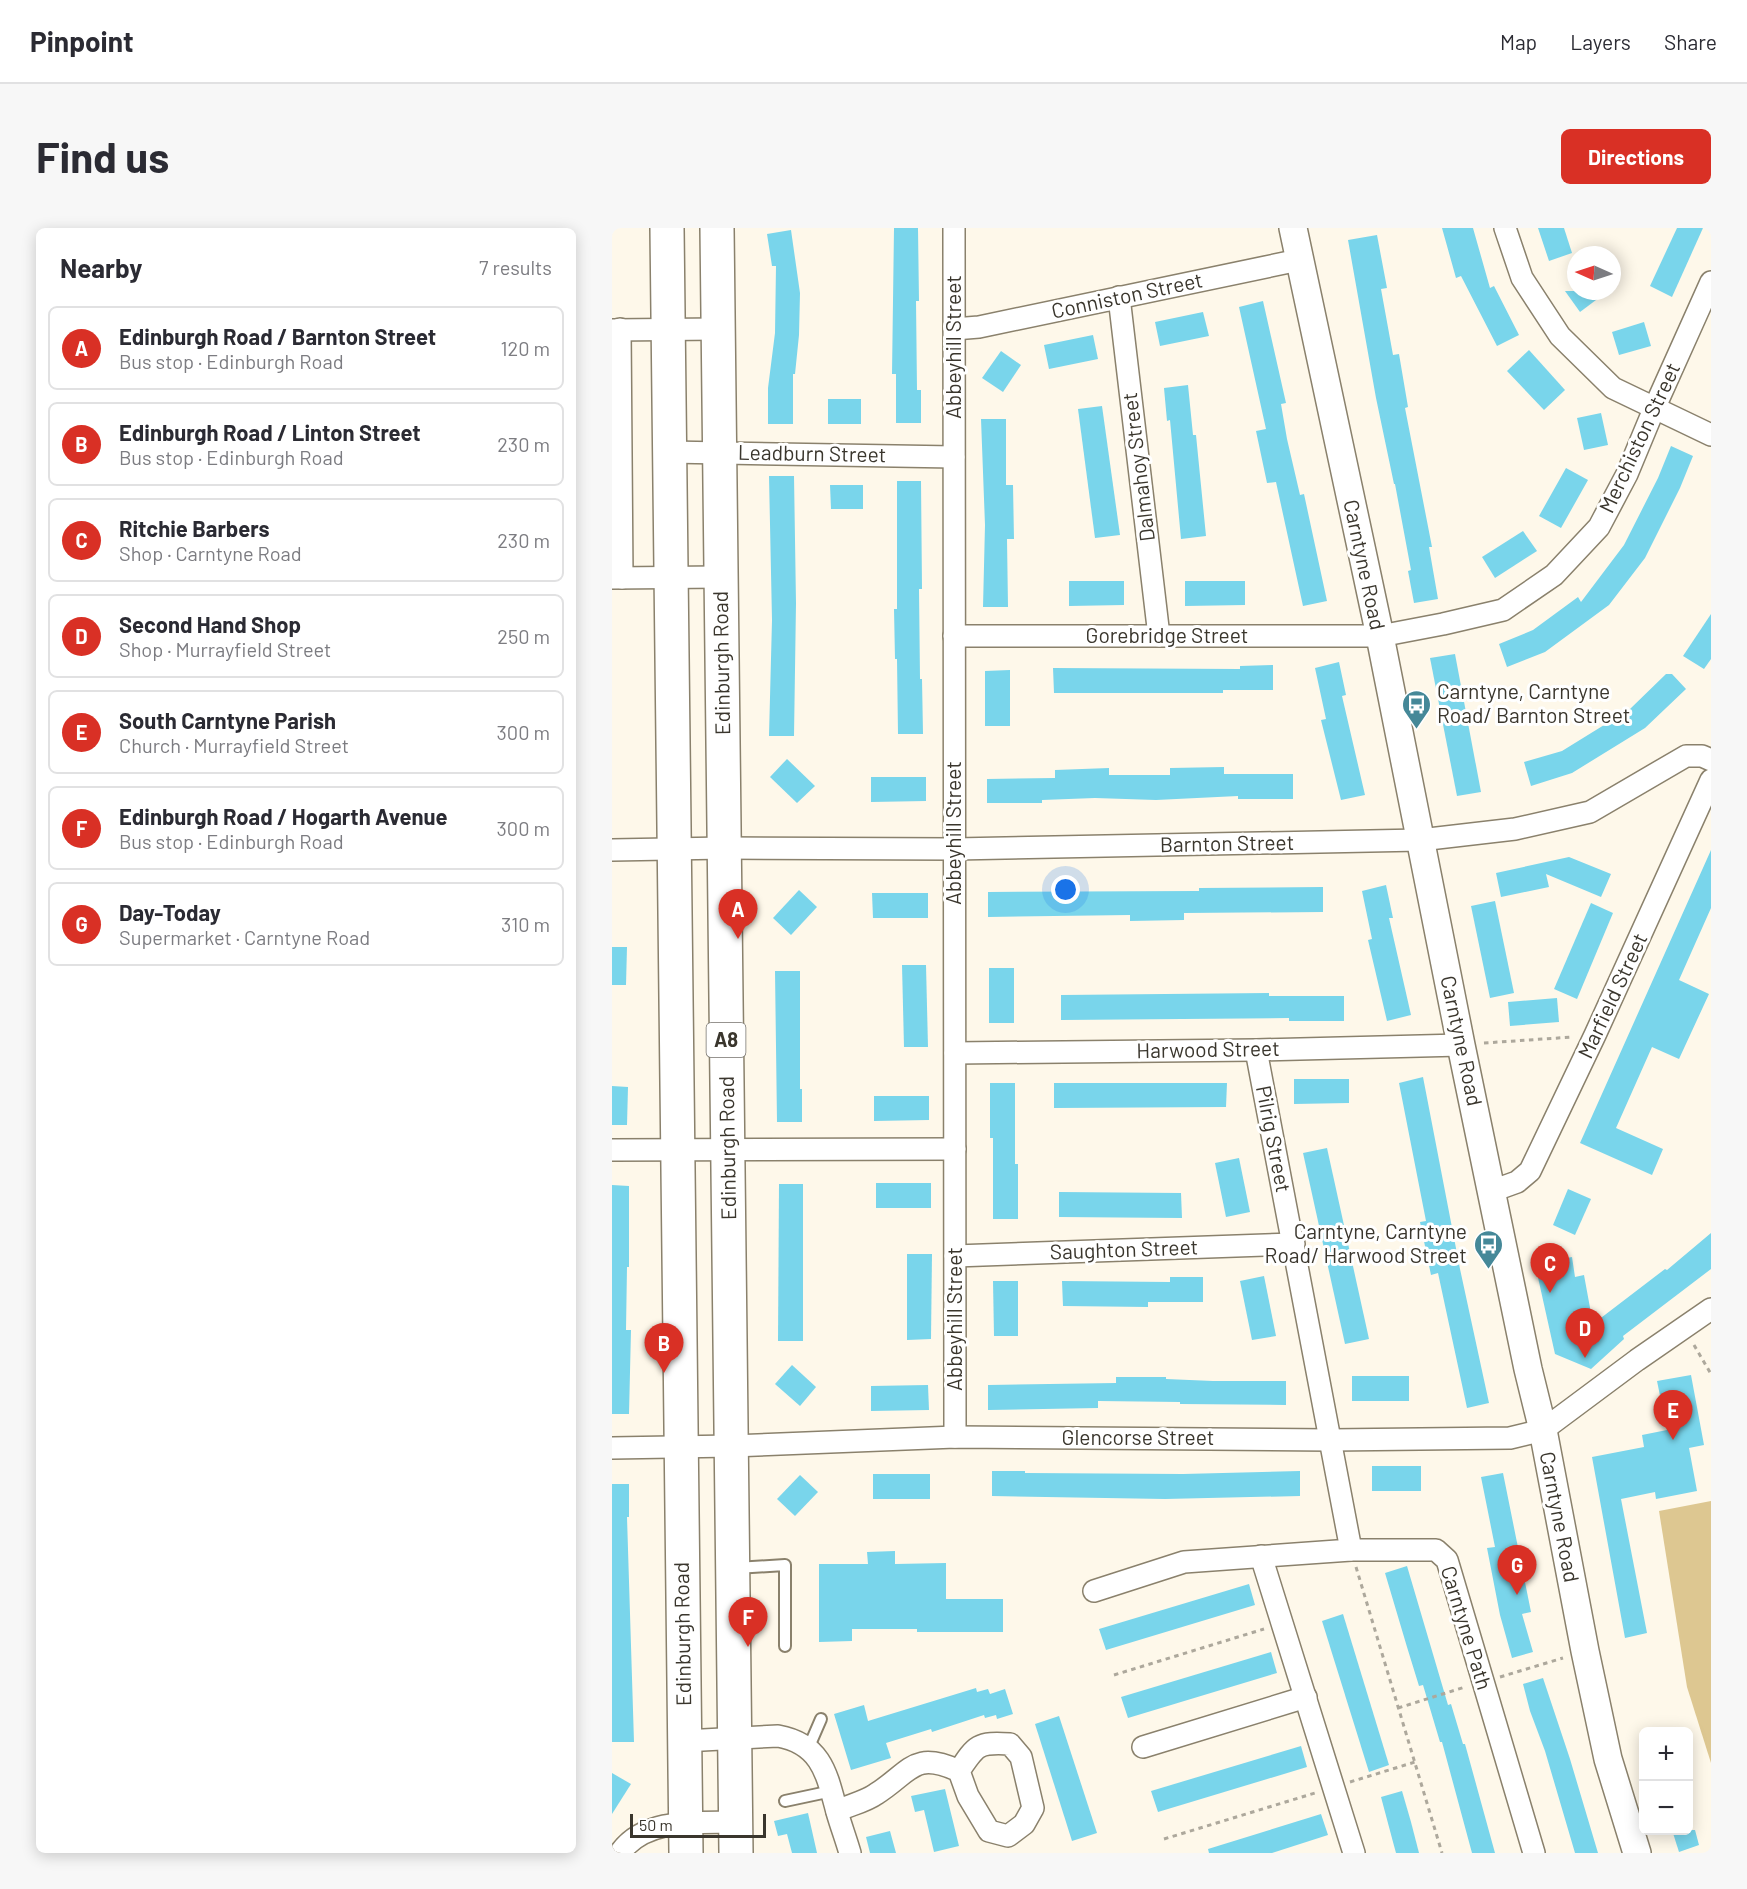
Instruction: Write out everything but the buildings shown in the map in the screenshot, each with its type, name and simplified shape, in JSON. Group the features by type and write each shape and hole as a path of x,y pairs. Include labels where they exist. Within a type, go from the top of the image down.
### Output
{"main road":[{"name":"Edinburgh Road","path":"667,228 686,1838"},
{"name":"Edinburgh Road","path":"717,228 736,1837"}],"street":[{"name":"Abbeyhill Street","path":"954,228 955,1437"},
{"name":"Carntyne Road","path":"1293,228 1380,636 1461,1045 1543,1430 1585,1651 1608,1759 1637,1853"},
{"path":"1505,228 1522,278 1560,336 1613,388 1711,435"},
{"name":"Conniston Street","path":"954,329 980,327 1299,260"},
{"name":"Merchiston Street","path":"1380,636 1503,610 1554,575 1599,527 1627,474 1711,282"},
{"name":"Dalmahoy Street","path":"1119,297 1159,636"},
{"path":"719,329 616,329 617,578 721,577"},
{"name":"Leadburn Street","path":"669,452 954,457"},
{"name":"Gorebridge Street","path":"954,636 1380,636"},
{"name":"Barnton Street","path":"612,850 955,849 1420,840 1515,829 1590,812 1686,756 1702,756 1711,760"},
{"name":"Marfield Street","path":"1492,1191 1516,1182 1530,1171 1595,1035 1711,780"},
{"name":"Harwood Street","path":"955,1053 1461,1045"},
{"name":"Pilrig Street","path":"1256,1050 1351,1550"},
{"path":"612,1150 955,1149"},
{"name":"Saughton Street","path":"955,1256 1294,1244"},
{"path":"1543,1430 1711,1309"},
{"name":"Glencorse Street","path":"612,1448 732,1446 955,1437 1331,1440 1510,1438 1543,1430"},
{"name":"Carntyne Path","path":"1094,1591 1184,1562 1351,1550 1436,1550 1447,1560 1534,1853"},
{"path":"1261,1556 1354,1853"},
{"path":"1143,1747 1306,1697"},
{"path":"684,1741 778,1736 789,1738 808,1749 825,1771 850,1853"},
{"path":"834,1801 874,1796 916,1763 940,1762 958,1771"},
{"path":"620,1853 626,1844 641,1834 665,1826 686,1838 736,1837"}],"lane":[{"path":"733,1568 785,1565 785,1646"},
{"path":"808,1749 821,1719"},
{"path":"785,1801 834,1801"}],"path":[{"path":"1461,1045 1595,1035"},
{"path":"1684,1328 1711,1374"},
{"path":"1351,1550 1442,1853"},
{"path":"1114,1675 1282,1623"},
{"path":"1164,1839 1415,1762"}],"shaded area":[{"path":"1711,1501 1711,1763 1687,1687 1659,1511"}],"place":[{"name":"Carntyne, Carntyne Road/ Barnton Street","path":"1416,730"},
{"name":"Edinburgh Road / Barnton Street","path":"738,939"},
{"name":"Carntyne, Carntyne Road/ Harwood Street","path":"1488,1270"},
{"name":"Ritchie Barbers","path":"1550,1293"},
{"name":"Second Hand Shop","path":"1585,1358"},
{"name":"Edinburgh Road / Linton Street","path":"664,1373"},
{"name":"South Carntyne Parish","path":"1673,1440"},
{"name":"Day-Today","path":"1517,1595"},
{"name":"Edinburgh Road / Hogarth Avenue","path":"748,1647"}]}
